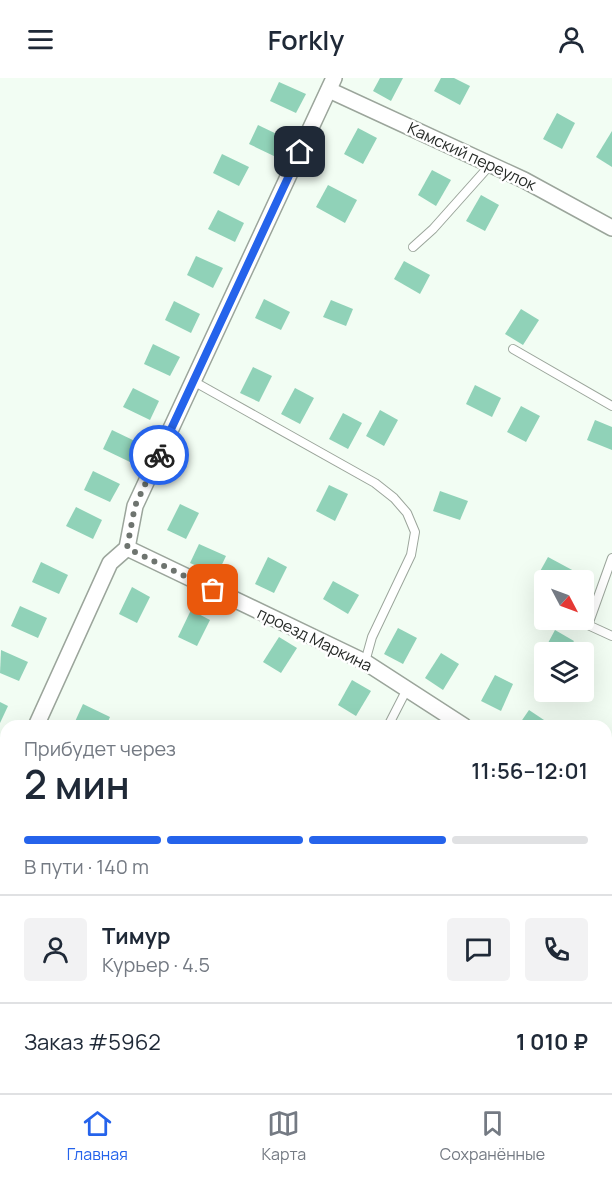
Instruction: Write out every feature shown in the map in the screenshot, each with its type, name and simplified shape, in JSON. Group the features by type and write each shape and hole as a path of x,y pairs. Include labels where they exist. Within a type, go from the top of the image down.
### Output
{"street":[{"name":"Камский переулок","path":"331,84 524,180 612,228"},
{"path":"39,720 110,563 127,548 135,506 331,84"},
{"name":"проезд Маркина","path":"127,548 365,662 455,720"}],"lane":[{"path":"413,247 433,230 491,164"},
{"path":"513,350 612,406"},
{"path":"193,381 375,483 394,498 407,513 415,532 411,555 372,637 365,662"},
{"path":"612,558 588,624 612,636"},
{"path":"391,720 407,689"}],"building":[{"path":"380,78 403,78 391,101 373,91"},
{"path":"441,78 454,78 470,86 460,105 434,91"},
{"path":"279,82 306,94 296,113 270,101"},
{"path":"557,113 575,123 562,149 543,139"},
{"path":"258,125 285,138 276,157 249,144"},
{"path":"358,128 377,138 363,164 344,154"},
{"path":"612,131 612,167 596,157"},
{"path":"222,154 249,167 239,186 213,173"},
{"path":"432,170 451,180 436,206 418,195"},
{"path":"328,185 357,200 345,223 316,207"},
{"path":"481,195 499,205 485,231 466,221"},
{"path":"218,210 244,223 235,242 208,229"},
{"path":"196,256 223,268 213,288 187,275"},
{"path":"404,261 430,275 420,294 394,279"},
{"path":"264,299 290,312 281,330 255,318"},
{"path":"331,300 353,309 346,326 323,317"},
{"path":"174,301 200,314 191,333 165,320"},
{"path":"521,309 539,320 523,345 505,334"},
{"path":"153,344 180,357 170,376 144,364"},
{"path":"253,367 272,376 259,402 240,393"},
{"path":"475,385 501,398 492,417 466,404"},
{"path":"133,388 159,401 150,420 123,407"},
{"path":"295,388 314,398 300,424 281,414"},
{"path":"521,406 540,416 526,442 507,432"},
{"path":"380,410 398,420 384,446 366,436"},
{"path":"343,413 362,423 348,449 329,439"},
{"path":"595,420 612,427 612,450 587,440"},
{"path":"112,430 139,443 130,462 103,449"},
{"path":"93,471 120,484 110,502 84,490"},
{"path":"329,485 348,494 335,521 316,511"},
{"path":"440,491 468,501 460,520 433,511"},
{"path":"180,504 199,513 186,539 167,530"},
{"path":"76,507 102,520 93,539 66,526"},
{"path":"199,544 226,556 217,575 190,563"},
{"path":"268,557 287,567 274,593 255,584"},
{"path":"548,557 572,570 541,570"},
{"path":"41,562 68,575 59,594 32,582"},
{"path":"333,581 359,595 348,614 323,599"},
{"path":"132,587 150,597 137,623 119,614"},
{"path":"20,606 47,618 38,638 11,626"},
{"path":"191,610 210,620 197,646 178,637"},
{"path":"398,628 417,638 403,664 384,654"},
{"path":"555,630 574,641 573,642 549,642"},
{"path":"279,637 297,648 281,673 263,662"},
{"path":"1,650 28,662 19,681 0,673"},
{"path":"441,653 459,664 443,690 425,678"},
{"path":"495,675 513,684 501,711 481,701"},
{"path":"352,680 371,691 356,716 338,705"},
{"path":"0,702 8,706 0,720"},
{"path":"83,704 110,717 109,720 76,720"},
{"path":"529,710 544,720 522,720"}],"way so far":[{"path":"159,455 135,506 127,548 213,590"}],"route":[{"path":"159,455 300,152"}]}
